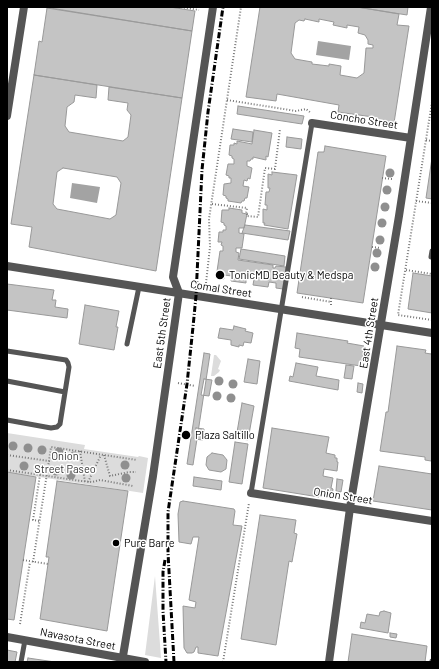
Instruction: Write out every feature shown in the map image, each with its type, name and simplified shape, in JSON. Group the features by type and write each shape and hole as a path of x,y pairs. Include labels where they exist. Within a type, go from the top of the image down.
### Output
{"street":[{"path":"7,116 24,7"},
{"name":"East 5th Street","path":"122,660 153,476 179,293 173,277 213,7"},
{"name":"East 4th Street","path":"329,662 351,508 382,326 431,7"},
{"name":"Concho Street","path":"312,123 411,138"},
{"name":"Comal Street","path":"7,266 432,333"},
{"name":"Onion Street","path":"251,493 432,521"},
{"name":"Navasota Street","path":"7,637 122,660 145,662"}],"lane":[{"path":"251,493 312,123"},
{"path":"432,250 432,257"},
{"path":"127,344 139,287"},
{"path":"7,351 66,360 69,367 60,424 57,427 51,428 7,420"},
{"path":"7,382 65,392"},
{"path":"21,662 24,640"}],"path":[{"path":"182,7 198,10"},
{"path":"206,283 210,247 210,219 241,7"},
{"path":"227,100 296,111 306,109 312,113 312,123"},
{"path":"432,102 398,315 432,320"},
{"path":"212,204 246,208 247,216 258,217 265,168 275,169 280,129"},
{"path":"426,140 432,141"},
{"path":"382,178 392,179"},
{"path":"416,201 432,203"},
{"path":"372,247 381,248"},
{"path":"406,270 432,274"},
{"path":"302,297 331,302"},
{"path":"331,305 332,298"},
{"path":"178,383 195,386"},
{"path":"20,624 51,447 137,460"},
{"path":"80,452 87,481"},
{"path":"7,455 49,461"},
{"path":"103,456 110,476 136,472"},
{"path":"87,481 103,456"},
{"path":"7,470 92,482 100,480 133,486"},
{"path":"39,522 33,520 40,475"},
{"path":"223,662 251,493"},
{"path":"23,560 48,564"}],"green space":[{"path":"214,355 216,355 221,361 218,369 220,370 214,376 211,376"},
{"name":"Onion Street Paseo","path":"7,433 85,445 84,449 148,458 143,493 7,472"},
{"path":"155,576 161,658 145,655"}],"shaded area":[{"path":"318,41 351,46 349,60 316,55"},
{"path":"72,183 100,187 97,203 70,198"}],"building":[{"path":"44,7 170,7 195,11 192,31"},
{"path":"260,7 357,7 399,14 397,25 409,26 394,123 373,120 373,117 338,112 339,105 277,94 276,101 246,97","holes":["305,19 319,22 319,19 334,22 333,25 347,28 347,25 359,27 358,33 365,35 368,40 368,44 373,45 373,48 366,48 364,73 357,78 340,75 341,66 312,64 312,62 295,59 291,53 295,23 299,20 304,21"]},
{"path":"357,7 408,7 407,15"},
{"path":"47,8 192,31 182,98 34,75 39,41 42,42"},
{"path":"34,75 97,85 96,98 75,95 74,102 67,107 65,126 69,132 123,141 128,137 131,115 127,110 128,103 108,100 109,87 182,98 156,271 29,247 32,227 11,224","holes":["63,168 117,177 121,183 116,215 110,219 57,209 53,204 57,172"]},
{"path":"238,106 304,116 302,124 237,114"},
{"path":"233,129 253,132 252,142 231,139"},
{"path":"254,130 272,133 268,157 266,156 266,160 253,157 250,161 247,161 247,166 252,168 250,179 248,178 247,181 244,180 243,186 249,187 247,198 245,198 241,203 228,201 226,196 223,195 224,184 231,183 231,178 226,175 228,164 234,164 234,159 229,155 230,145 234,145 234,143 237,144 237,141 252,144"},
{"path":"287,137 302,139 301,149 286,147"},
{"path":"325,146 386,156 363,303 297,293 318,152 324,152"},
{"path":"432,158 432,199 426,198"},
{"path":"272,172 297,175 288,229 264,225 265,223 263,223 263,209 267,210 267,205 265,205 266,192 269,192 270,188 268,188 268,174 272,175"},
{"path":"229,208 242,210 242,213 247,214 244,228 239,228 239,233 244,234 242,248 236,248 236,252 239,253 238,260 273,265 273,268 276,266 286,267 283,289 276,288 276,283 269,282 268,287 253,285 254,279 246,278 246,283 231,281 232,276 224,275 224,279 216,278 220,251 223,251 223,246 221,245 222,242 218,242 219,232 226,230 226,226 221,222 222,210 229,210"},
{"path":"245,225 290,231 288,240 242,233"},
{"path":"241,249 285,256 284,266 239,259"},
{"path":"413,273 432,276 432,313 408,309"},
{"path":"7,284 54,290 52,300 56,300 55,307 68,309 67,318 7,310"},
{"path":"85,305 119,311 114,350 79,344"},
{"path":"234,326 246,329 245,331 253,333 251,343 244,342 243,346 239,345 239,347 231,345 231,340 218,338 220,328 233,330"},
{"path":"297,333 348,341 347,343 364,346 361,366 299,357 300,349 295,348"},
{"path":"397,346 426,350 425,353 431,354 432,352 431,461 425,460 425,457 380,451 386,412 388,412"},
{"path":"204,353 210,354 193,465 187,464"},
{"path":"248,359 260,361 257,384 244,382"},
{"path":"296,363 318,367 316,376 339,380 338,390 289,381 290,376 293,377"},
{"path":"346,365 354,366 352,379 344,378"},
{"path":"204,379 212,380 209,396 201,395"},
{"path":"358,383 363,384 362,393 357,392"},
{"path":"242,403 254,406 248,440 236,438"},
{"path":"196,428 204,429 203,440 194,439"},
{"path":"272,428 329,437 326,453 335,455 335,458 337,458 337,471 324,469 323,476 333,478 331,488 333,489 332,496 320,495 319,497 263,488"},
{"path":"235,442 248,444 242,484 229,482"},
{"path":"212,453 223,455 227,460 226,469 221,472 209,470 206,465 207,457"},
{"path":"379,466 432,474 432,510 373,501"},
{"path":"7,472 36,477 14,620 7,619"},
{"path":"194,477 222,481 221,490 193,486"},
{"path":"337,479 343,480 341,492 336,491"},
{"path":"57,481 128,491 107,631 40,619 49,557 46,557"},
{"path":"183,501 234,509 233,525 242,526 218,656 198,653 198,647 196,647 194,652 187,653 184,648 183,606 195,608 196,602 189,600 199,537 193,537 191,544 179,542 178,514 180,502"},
{"path":"260,515 296,520 294,533 297,534 292,562 289,561 276,645 241,639"},
{"path":"384,611 391,613 388,633 360,628 361,622 365,623 367,614 379,616 380,612"},
{"path":"390,633 397,634 396,638 390,637"},
{"path":"352,634 427,646 425,662 348,662"},
{"path":"7,650 17,652 15,662 7,662"},
{"path":"28,658 55,662 27,662"}],"railway":[{"path":"174,662 168,553 168,512 187,384 196,296 202,170 208,112 223,7"},
{"path":"165,560 163,572 163,611 166,662"}],"place":[{"name":"TonicMD Beauty & Medspa","path":"220,275"},
{"name":"Plaza Saltillo","path":"186,435"},
{"name":"Pure Barre","path":"116,543"}]}
